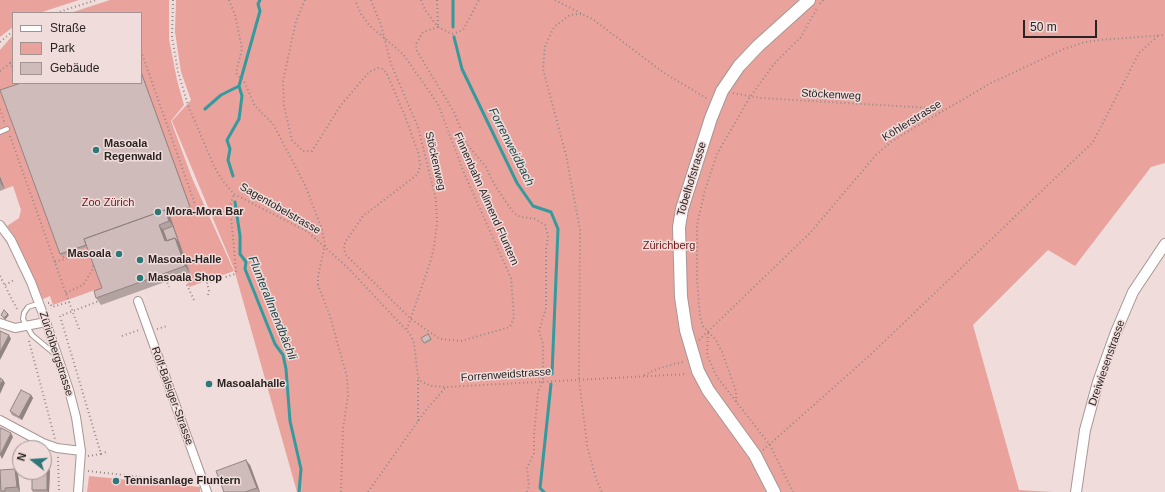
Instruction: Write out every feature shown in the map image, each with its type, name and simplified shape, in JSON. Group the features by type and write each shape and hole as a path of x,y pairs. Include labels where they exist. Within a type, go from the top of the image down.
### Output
{"main road":[{"name":"Tobelhofstrasse","path":"774,492 755,455 708,390 698,370 686,330 681,297 678,227 682,209 716,104 722,91 739,66 758,46 809,0"}],"street":[{"name":"Zürichbergstrasse","path":"0,225 11,240 40,305 58,357 76,417 81,455 78,492"},
{"name":"Dreiwiesenstrasse","path":"1076,492 1085,430 1098,382 1108,353 1133,292 1165,244"},
{"name":"Rolf-Balsiger-Strasse","path":"138,301 207,492"},
{"path":"0,323 15,328 46,322"},
{"path":"0,420 43,443 81,455"}],"lane":[{"path":"0,132 7,130"},
{"path":"40,305 28,307 24,313 23,319 32,335 58,357"}],"path":[{"path":"59,12 96,0"},
{"name":"Sagentobelstrasse","path":"173,0 172,37 178,72 188,105 214,166 222,180 234,194 308,232 325,245 407,330 414,343 418,377 417,422"},
{"path":"229,0 235,15 242,49 236,72 237,75 244,81 252,101 273,124 305,185 320,220 325,245 318,276 318,285 330,316 345,365 348,388 343,429 341,492"},
{"name":"Finnenbahn Allmend Fluntern","path":"305,0 296,21 282,81 284,106 292,140 303,151 312,151 341,105 369,72 378,68 383,69 387,74 412,134 419,155 420,165 418,174 363,216 346,241 344,250 348,257 411,319 440,339 461,342 510,327 514,322 514,301 508,269 464,173 438,104 403,54 374,31 365,20 355,0"},
{"name":"Stöckenweg","path":"371,0 378,15 391,64 418,127 436,200 437,223 434,247 407,330"},
{"path":"421,0 428,14 438,27 448,33 461,32 466,26 479,0"},
{"path":"437,0 438,27"},
{"path":"555,0 594,20 664,73 716,104"},
{"path":"736,402 736,391 722,352 716,340 703,326 698,307 697,225 705,190 717,154 750,97 774,64 801,37 823,0"},
{"path":"581,14 570,15 554,27 545,46 543,57 547,84 566,155 580,230 579,378 587,445 596,479 602,492"},
{"path":"438,27 423,32 416,44 417,51 454,112 466,143 486,167 494,184 513,212 518,216 535,219 545,225 548,236 546,249 546,308 539,331 544,344 543,380 538,392 534,453 527,468 529,486 527,492"},
{"path":"0,42 12,32"},
{"name":"Köhlerstrasse","path":"708,333 810,232 876,155 892,141 997,80 1064,49 1085,42 1165,35"},
{"path":"755,455 770,445 868,357 1018,216 1094,142 1139,53 1158,36"},
{"path":"142,54 196,207"},
{"path":"0,71 12,61"},
{"name":"Stöckenweg","path":"722,91 750,97 930,108 940,113"},
{"path":"0,109 79,329"},
{"path":"208,295 207,283 235,274 236,271 230,211 231,201 234,194"},
{"path":"55,262 71,257 70,254 63,257"},
{"path":"66,293 83,285 87,280 93,269 91,258"},
{"path":"0,276 26,326 57,448 60,466 59,492"},
{"path":"165,276 169,287"},
{"path":"5,285 14,280"},
{"path":"185,281 194,300"},
{"path":"100,301 60,316 100,454"},
{"path":"40,305 50,302 52,307 70,302"},
{"path":"157,329 167,326"},
{"path":"122,336 147,328"},
{"path":"708,333 707,355 717,377 770,445 793,492"},
{"path":"643,376 660,368 684,362"},
{"name":"Forrenweidstrasse","path":"368,492 417,422 446,387 579,378 667,376 698,370"},
{"path":"418,377 426,384 446,387"},
{"path":"81,455 100,454 106,452"},
{"path":"80,470 199,484 204,483"}],"green space":[{"path":"0,0 79,0 42,12 12,12 12,28 0,37"},
{"name":"Zoo Zürich","path":"110,0 169,0 169,39 177,80 184,105 171,121 192,178 234,271 189,287 184,275 98,297 95,290 53,305 50,296 43,299 13,234 7,226 19,218 21,210 13,186 5,189 0,175 0,50 12,36 12,84 142,84 142,12 73,12"},
{"name":"Zürichberg","path":"176,0 1165,0 1165,163 1151,167 1075,266 1048,250 973,325 1019,490 1054,492 297,492 234,269 172,121 191,100 181,72 175,32"},
{"name":"Tennisanlage Fluntern","path":"89,476 200,487 200,492 87,492"}],"building":[{"name":"Masoala Regenwald","path":"142,75 190,207 168,215 165,210 84,239 86,245 60,254 0,90 18,84 142,84"},
{"name":"Masoala-Halle","path":"165,210 169,221 159,225 165,241 175,238 185,266 96,298 94,291 102,288 84,239"},
{"path":"173,226 179,243 175,238 167,241 163,230"},
{"path":"4,310 8,314 4,318 1,315"},
{"path":"0,331 9,335 0,352"},
{"path":"428,334 431,339 424,343 421,338"},
{"path":"0,378 3,380 0,385"},
{"path":"21,390 31,395 19,417 10,411"},
{"path":"1,428 11,433 0,455 0,430"},
{"path":"246,460 257,488 245,492 224,492 216,471"},
{"path":"12,469 12,480 16,480 17,487 5,488 5,491 1,491 0,470"},
{"path":"32,480 47,480 47,490 32,490"}],"waterway":[{"name":"Flunterallmendbächli","path":"233,176 228,160 230,149 227,140 239,119 242,96 239,86 260,11 258,4 260,0"},
{"name":"Forrenweidbach","path":"453,0 453,27"},
{"name":"Forrenweidbach","path":"454,37 462,69 517,183 533,206 551,212 558,229 552,374"},
{"path":"205,109 221,95 239,86"},
{"name":"Flunterallmendbächli","path":"235,202 240,236 240,254 246,262 245,269 275,344 283,355 286,369 290,421 301,469 299,492"},
{"name":"Forrenweidbach","path":"544,492 540,488 551,384"}],"place":[{"name":"Masoala Regenwald","path":"96,150"},
{"name":"Mora-Mora Bar","path":"158,212"},
{"name":"Masoala","path":"119,254"},
{"name":"Masoala-Halle","path":"140,260"},
{"name":"Masoala Shop","path":"140,278"},
{"name":"Masoalahalle","path":"209,384"},
{"name":"Tennisanlage Fluntern","path":"116,481"}]}
